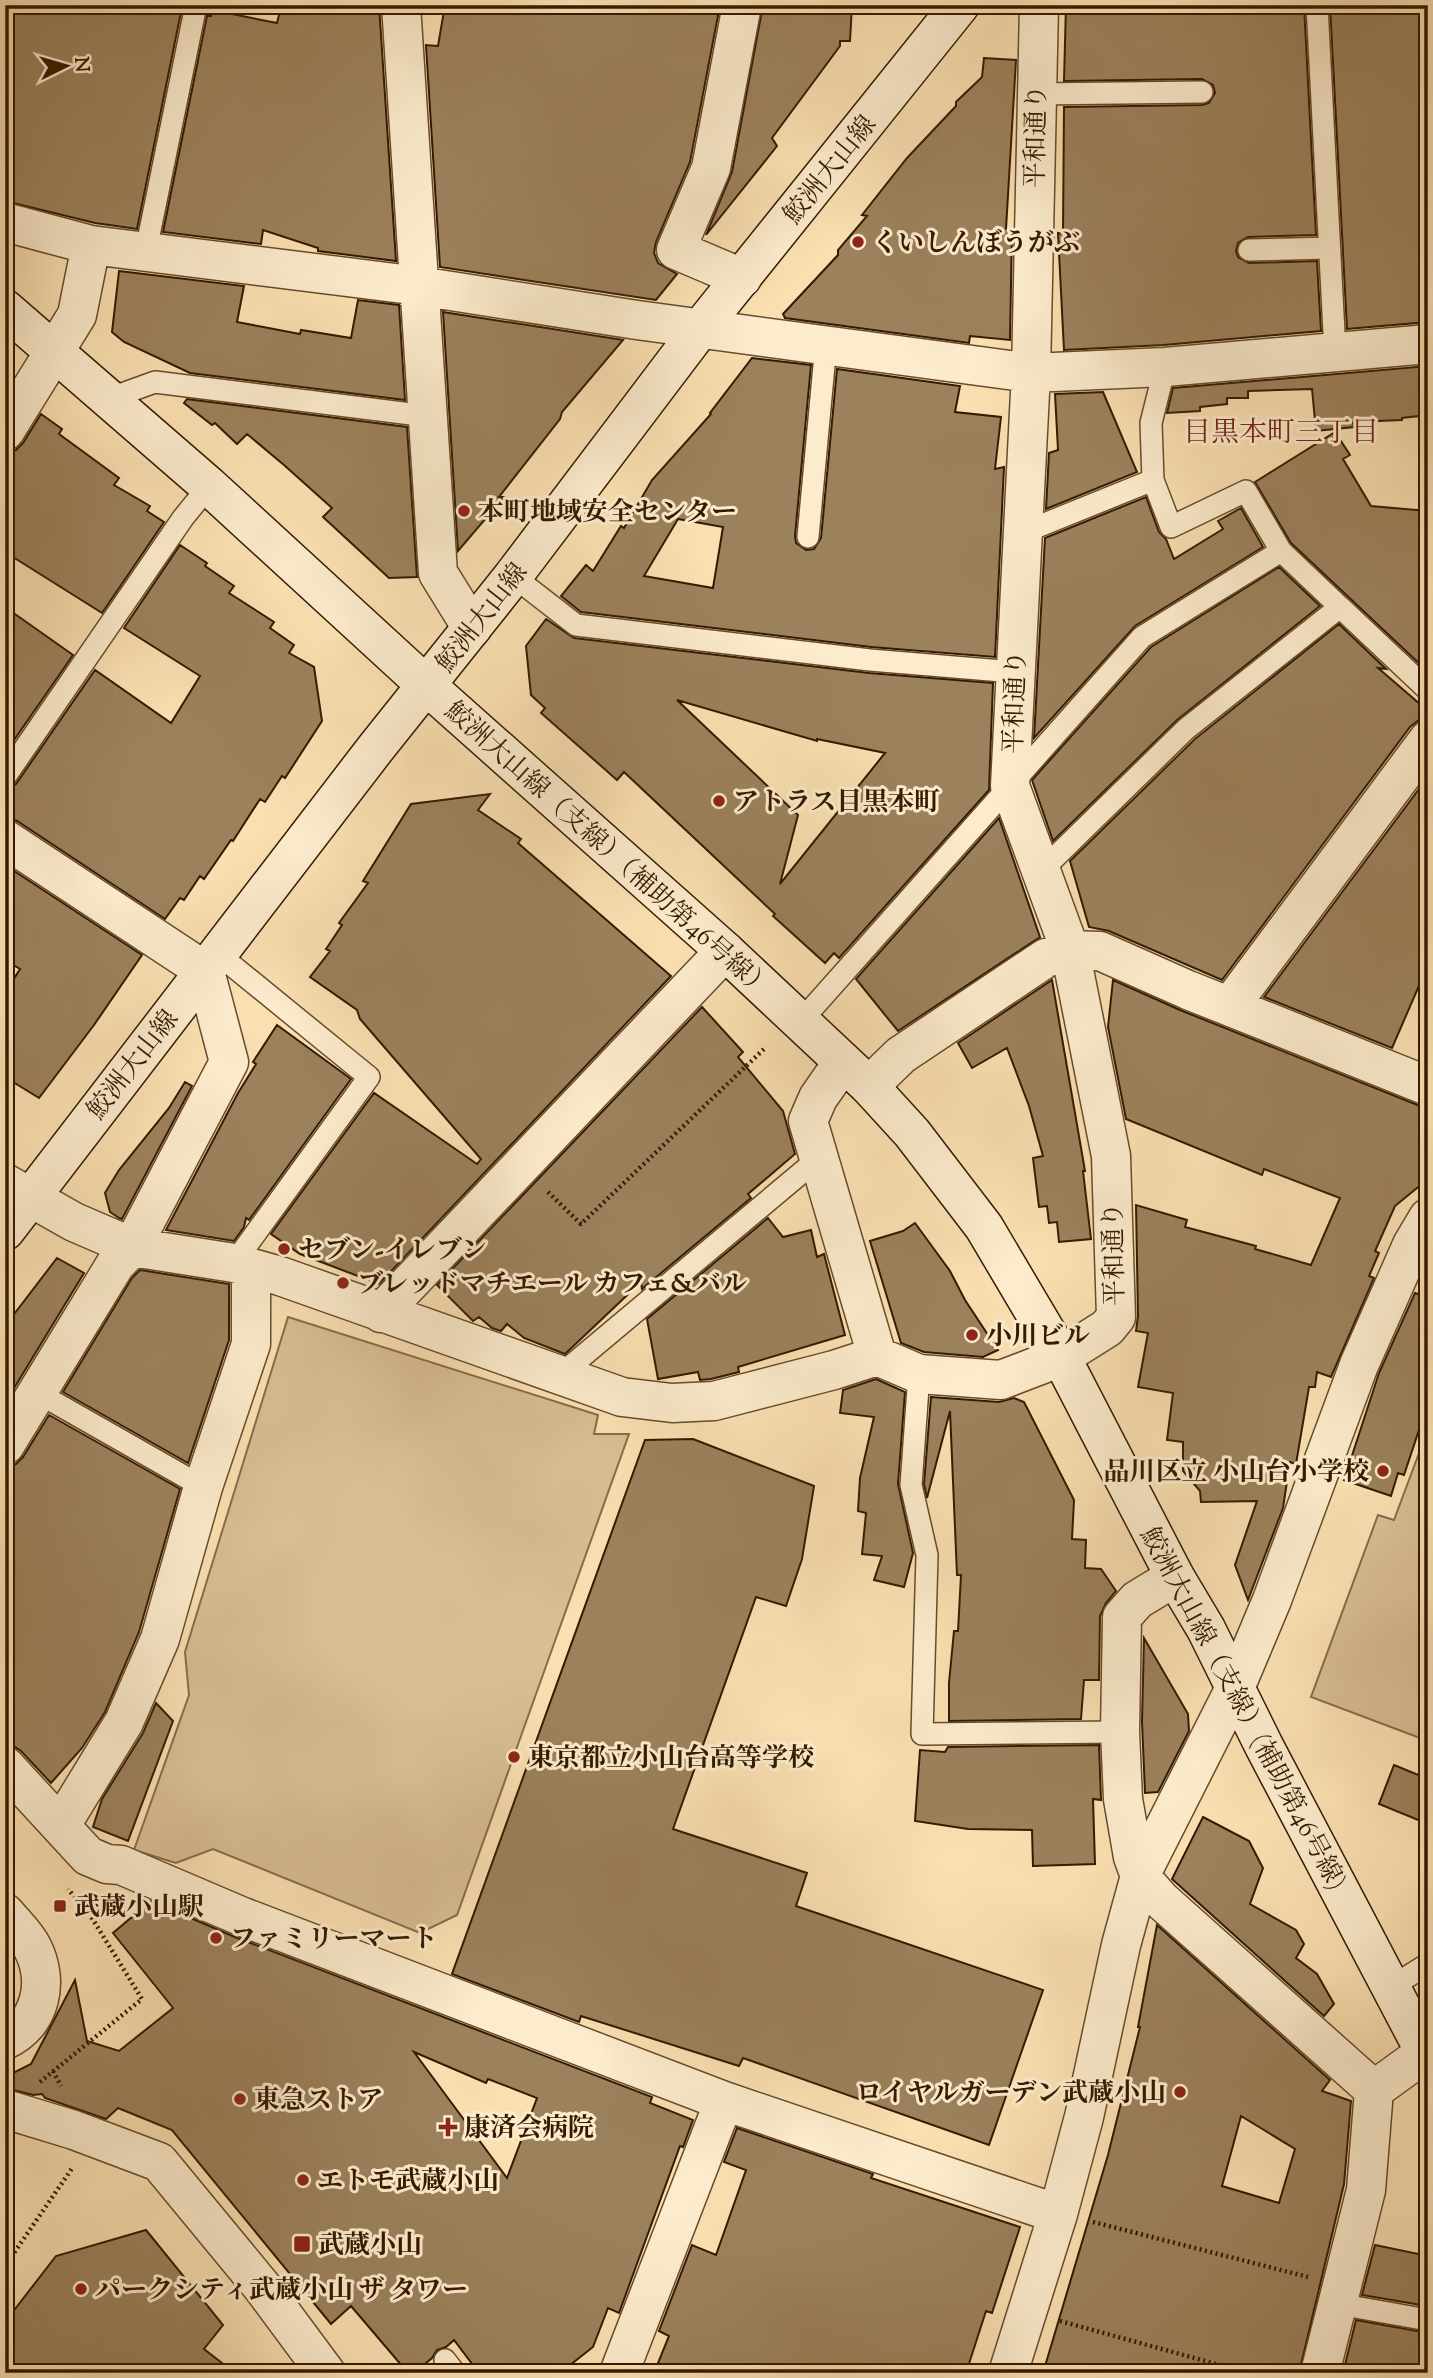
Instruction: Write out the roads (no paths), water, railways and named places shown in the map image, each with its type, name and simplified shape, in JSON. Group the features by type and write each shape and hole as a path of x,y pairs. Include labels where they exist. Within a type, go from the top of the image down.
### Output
{"street":[{"path":"401,5 438,573 472,628"},
{"path":"742,5 710,168 677,250 742,278"},
{"name":"鮫洲大山線","path":"5,1231 18,1190 211,962 513,576 701,329 960,5"},
{"name":"平和通り","path":"1039,5 1031,373 1010,786 1070,950 1111,1156 1116,1292 1116,1317 1107,1328 1061,1357"},
{"path":"5,222 91,245 419,286 701,329 1031,373 1164,367 1428,344"},
{"path":"5,431 77,315 91,245"},
{"name":"鮫洲大山線（支線）（補助第46号線）","path":"5,309 209,486 427,686 725,951 856,1074 912,1133 984,1227 1061,1357"},
{"path":"1230,1006 1428,740"},
{"path":"5,839 211,962 229,1062 132,1247 115,1265 5,1445"},
{"path":"877,1356 808,1121 818,1098 856,1074 901,1055 1046,958 1070,950 1100,951 1428,1086"},
{"path":"381,1313 725,951"},
{"path":"18,1190 94,1232 132,1247 242,1265 622,1397 672,1403 713,1401 834,1370 877,1356 919,1374 1001,1380 1061,1357"},
{"path":"1008,2373 1058,2214 1084,2118 1121,1945 1140,1876 1235,1688 1272,1600 1359,1365 1412,1245 1428,1218"},
{"path":"61,1825 124,1722 160,1639 203,1487 251,1344 242,1265"},
{"name":"鮫洲大山線（支線）(補助第46号線)","path":"1061,1357 1427,2054"},
{"path":"1175,1577 1137,1600 1122,1617 1120,1732 1123,1800 1140,1876 1161,1900 1374,2090"},
{"path":"5,1766 88,1856 107,1864 121,1866 243,1917 724,2101 1058,2214"},
{"path":"5,1913 32,1947 41,1978 39,2004 31,2022 17,2035 5,2040"},
{"path":"1374,2090 1427,2054"},
{"path":"1320,2373 1366,2190 1374,2090"},
{"path":"20,2098 75,2130 159,2162 263,2288 326,2373"},
{"path":"619,2373 724,2101"}],"lane":[{"path":"146,250 196,5"},
{"path":"1317,5 1335,352"},
{"path":"1036,94 1202,92"},
{"path":"1249,250 1328,248"},
{"path":"808,537 826,344"},
{"path":"1164,367 1151,423 1153,480 1171,527 1246,491 1281,551 1428,690"},
{"path":"108,398 155,382 427,416"},
{"path":"1022,533 1153,480"},
{"path":"5,777 183,519 209,486"},
{"path":"800,1021 1142,637 1281,551"},
{"path":"513,576 576,625 870,660 1014,672"},
{"path":"1042,870 1186,729 1340,607"},
{"path":"211,962 369,1077 242,1265"},
{"path":"560,1376 819,1158"},
{"path":"919,1374 911,1485 927,1555 922,1734 1120,1732"},
{"path":"38,1393 203,1487"},
{"path":"1391,1987 1428,1964"},
{"path":"1340,2295 1428,2320"}],"place":[{"name":"くいしんぼうがぶ","path":"858,242"},
{"name":"本町地域安全センター","path":"464,511"},
{"name":"アトラス目黒本町","path":"719,801"},
{"name":"セブン-イレブン","path":"284,1249"},
{"name":"ブレッドマチエール カフェ&バル","path":"343,1283"},
{"name":"小川ビル","path":"972,1335"},
{"name":"品川区立 小山台小学校","path":"1383,1471"},
{"name":"東京都立小山台高等学校","path":"514,1757"},
{"name":"武蔵小山駅","path":"60,1906"},
{"name":"ファミリーマート","path":"216,1938"},
{"name":"ロイヤルガーデン武蔵小山","path":"1180,2092"},
{"name":"東急ストア","path":"240,2099"},
{"name":"康済会病院","path":"448,2127"},
{"name":"エトモ武蔵小山","path":"303,2180"},
{"name":"武蔵小山","path":"302,2244"},
{"name":"パークシティ武蔵小山 ザ タワー","path":"81,2289"}],"district":[{"name":"目黒本町三丁目","path":"1281,431"}]}
